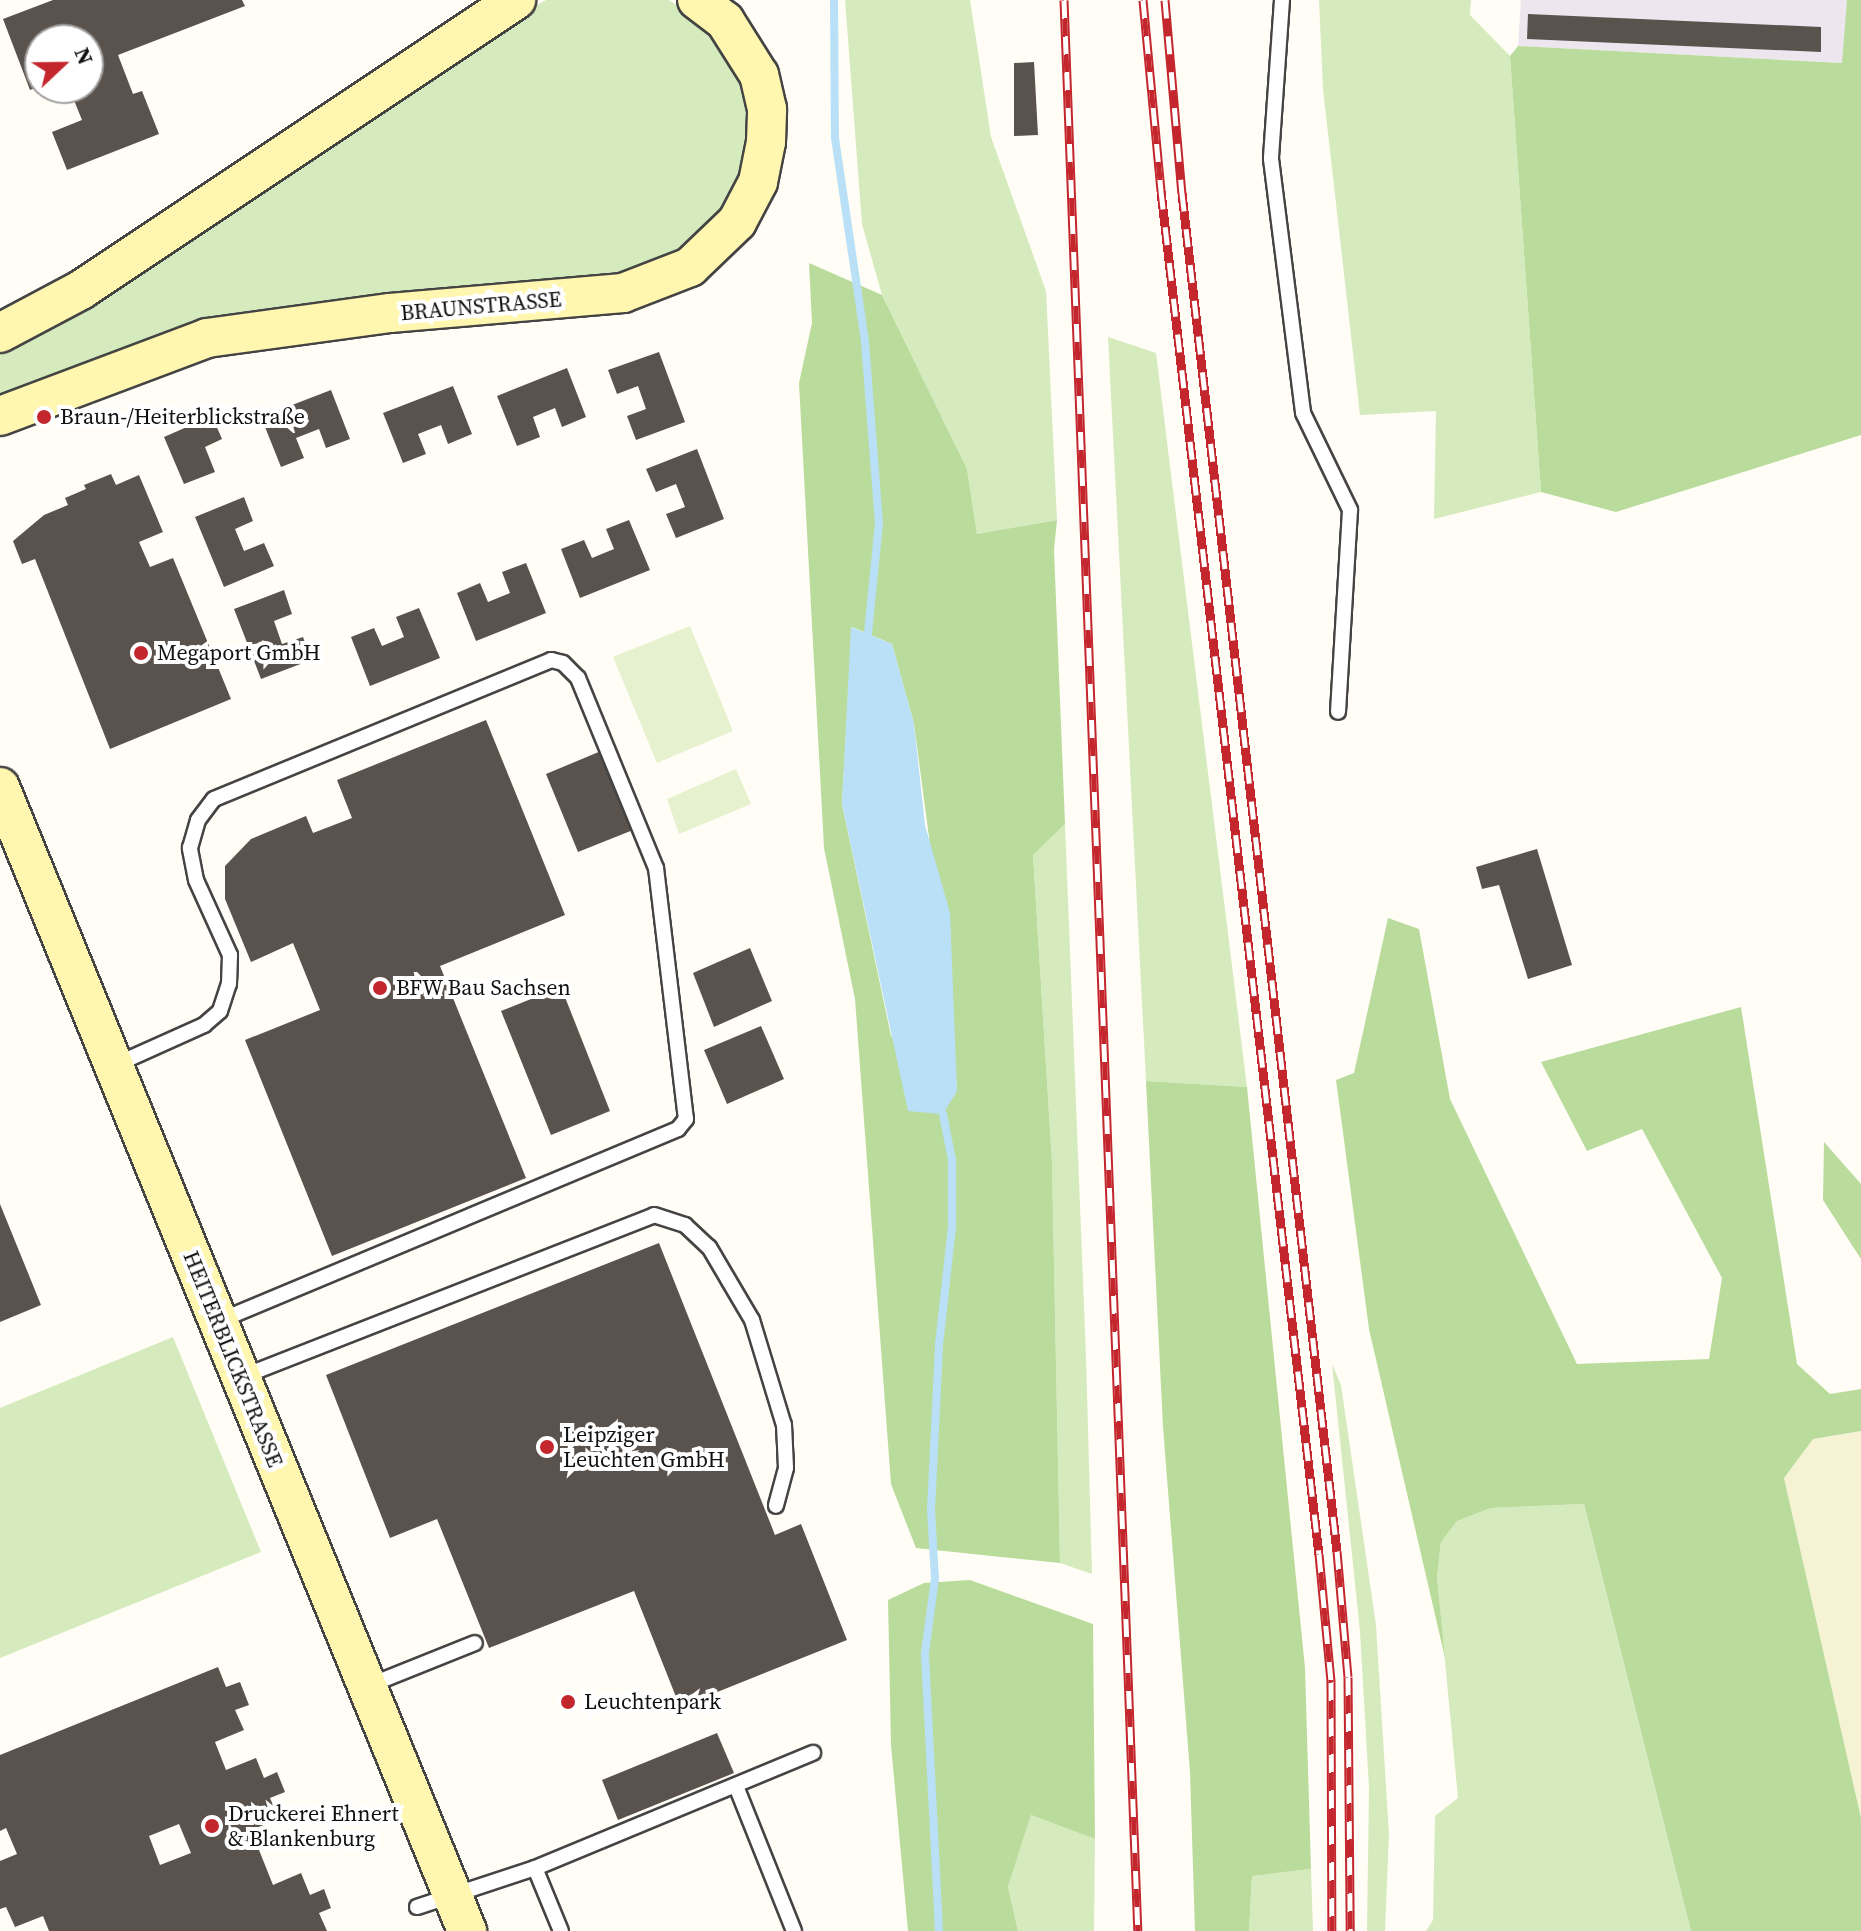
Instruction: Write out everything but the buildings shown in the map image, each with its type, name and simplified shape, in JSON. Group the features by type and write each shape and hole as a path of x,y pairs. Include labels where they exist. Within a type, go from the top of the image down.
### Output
{"main road":[{"path":"0,333 81,290 516,0"},
{"name":"BRAUNSTRASSE","path":"0,416 207,338 390,313 623,293 690,267 737,222 758,182 766,142 767,109 759,75 715,7"},
{"name":"HEITERBLICKSTRASSE","path":"0,787 467,1931"}],"lane":[{"path":"1282,0 1271,159 1303,413 1350,510 1338,712"},
{"path":"113,1065 204,1025 220,1011 229,984 230,955 196,880 190,848 198,820 214,799 551,660 563,663 578,678 656,868 686,1119 678,1129 217,1321"},
{"path":"241,1378 654,1215 685,1225 709,1247 752,1320 784,1425 786,1468 776,1506"},
{"path":"367,1686 475,1643"},
{"path":"417,1907 535,1868 813,1753"},
{"path":"736,1786 794,1931"},
{"path":"535,1868 561,1931"}],"shaded area":[{"path":"1521,0 1847,0 1843,63 1518,46"},
{"path":"1861,1431 1861,1818 1784,1478 1813,1439"}],"green space":[{"path":"546,0 669,0 708,26 744,78 750,110 745,179 695,248 643,272 348,302 0,401 0,350 493,29"},
{"path":"845,0 970,0 991,137 1046,291 1057,520 977,534 967,469 882,295 862,224"},
{"path":"1319,0 1471,0 1470,15 1510,56 1541,492 1434,519 1436,411 1360,415 1323,89"},
{"path":"1847,0 1861,0 1861,435 1616,512 1541,492 1510,56 1518,46 1842,63"},
{"path":"809,263 882,295 967,469 977,534 1057,520 1054,550 1065,824 1033,855 1052,1162 1060,1563 916,1548 891,1484 855,999 824,848 799,383 812,323","holes":["852,627 892,644 914,724 952,1011 957,1091 891,1036 842,804"]},
{"path":"1108,337 1156,353 1247,1087 1146,1081"},
{"path":"690,626 733,731 657,763 613,657"},
{"path":"736,769 751,804 679,834 667,799"},
{"path":"1065,824 1092,1574 1060,1563 1052,1162 1033,855"},
{"path":"1388,918 1419,929 1450,1099 1577,1364 1709,1359 1722,1278 1642,1129 1587,1151 1541,1062 1741,1007 1797,1364 1830,1394 1861,1389 1861,1431 1813,1439 1784,1478 1861,1818 1861,1931 1691,1931 1584,1504 1491,1508 1457,1521 1441,1542 1437,1577 1445,1658 1369,1329 1336,1080 1354,1073"},
{"path":"1146,1081 1247,1087 1305,1668 1311,1869 1252,1876 1249,1931 1195,1931 1190,1772 1163,1427"},
{"path":"1824,1142 1861,1184 1861,1259 1823,1200"},
{"path":"173,1337 261,1552 0,1658 0,1408"},
{"path":"1332,1364 1341,1385 1376,1625 1389,1834 1385,1931 1367,1931 1369,1788 1360,1631"},
{"path":"1584,1504 1691,1931 1426,1931 1433,1920 1435,1816 1458,1798 1437,1577 1441,1542 1457,1521 1491,1508"},
{"path":"970,1580 1093,1624 1095,1839 1031,1815 1008,1887 1018,1931 908,1931 891,1745 888,1600 924,1583"},
{"path":"1031,1815 1095,1839 1094,1931 1018,1931 1008,1887"},
{"path":"1311,1869 1313,1931 1249,1931 1252,1876"}],"water":[{"path":"851,627 892,644 914,724 925,825 950,913 957,1091 943,1114 908,1111 842,804"}],"waterway":[{"path":"834,0 835,138 865,342 879,523 868,634"},
{"path":"939,1931 925,1653 935,1578 931,1510 939,1345 952,1227 952,1160 943,1114"}],"railway":[{"path":"1064,0 1138,1931"},
{"path":"1143,0 1161,191 1319,1554 1331,1682 1332,1931"},
{"path":"1165,0 1182,193 1337,1551 1348,1677 1350,1931"}],"place":[{"name":"Braun-/Heiterblickstraße","path":"44,417"},
{"name":"Megaport GmbH","path":"141,653"},
{"name":"BFW Bau Sachsen","path":"380,988"},
{"name":"Leipziger Leuchten GmbH","path":"547,1447"},
{"name":"Leuchtenpark","path":"568,1702"},
{"name":"Druckerei Ehnert & Blankenburg","path":"212,1826"}]}
